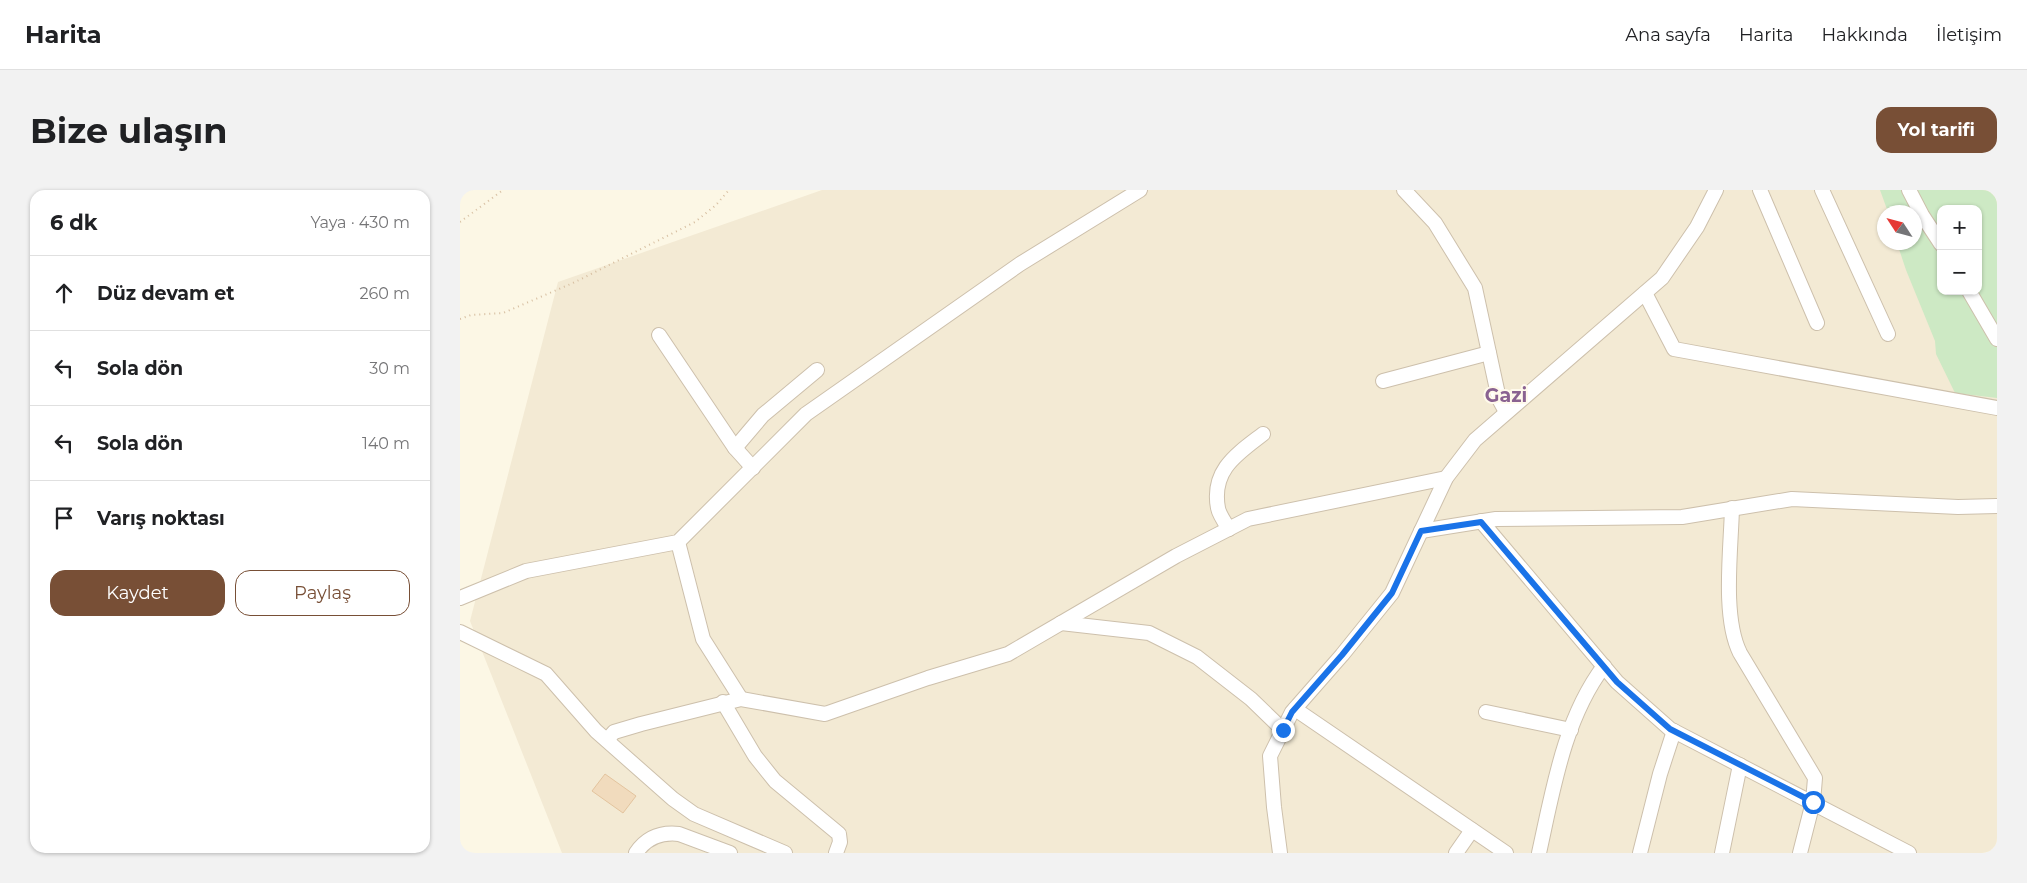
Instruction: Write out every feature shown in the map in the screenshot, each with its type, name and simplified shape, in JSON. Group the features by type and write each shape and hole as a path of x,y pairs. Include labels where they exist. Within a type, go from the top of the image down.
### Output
{"street":[{"path":"460,598 526,571 678,542 806,414 1020,264 1140,190"},
{"path":"1404,190 1435,223 1475,288 1499,399 1506,412"},
{"path":"1280,853 1270,756 1294,709 1342,655 1392,593 1446,478 1475,440 1662,278 1697,227 1716,190"},
{"path":"1760,190 1816,322"},
{"path":"1822,190 1888,334"},
{"path":"1909,190 1937,238"},
{"path":"1645,293 1674,349 1997,408"},
{"path":"1971,295 1997,339"},
{"path":"659,335 735,448 753,468"},
{"path":"1383,381 1490,352"},
{"path":"735,448 769,410 817,370"},
{"path":"1229,529 1218,508 1221,475 1232,459 1263,434"},
{"path":"607,740 614,732 723,702 741,699 825,714 928,678 1008,654 1176,556 1248,519 1446,478"},
{"path":"1421,531 1496,519 1682,517 1792,499 1958,507 1997,506"},
{"path":"1732,508 1730,614 1732,634 1740,653 1815,778 1813,802 1800,853"},
{"path":"1481,522 1617,682 1674,731 1909,853"},
{"path":"678,542 703,639 741,699"},
{"path":"1061,623 1149,633 1197,657 1251,698 1283,730"},
{"path":"460,632 546,674 607,740 673,799 694,814 785,853"},
{"path":"1539,853 1578,706 1604,666"},
{"path":"723,702 755,756 775,781 839,834 840,842 836,853"},
{"path":"1294,709 1506,853"},
{"path":"1486,712 1571,730"},
{"path":"1640,853 1660,774 1674,731"},
{"path":"1722,853 1740,765"},
{"path":"1456,853 1472,830"},
{"path":"641,851 656,836 671,833 679,834 729,853"}],"path":[{"path":"460,222 503,190"},
{"path":"460,319 471,315 492,315 515,309 573,283 695,222 716,205 728,190"}],"shaded area":[{"path":"822,190 1997,190 1997,853 562,853 470,621 558,282"}],"green space":[{"path":"1880,190 1997,190 1997,398 1955,393 1936,354 1935,341 1899,250 1922,250 1922,205 1885,205"}],"building":[{"path":"605,774 636,796 623,813 592,791"}],"district":[{"name":"Gazi","path":"1506,395"}],"route":[{"path":"1283,730 1292,712 1342,655 1392,593 1421,531 1481,522 1617,682 1670,729 1813,802"}]}
